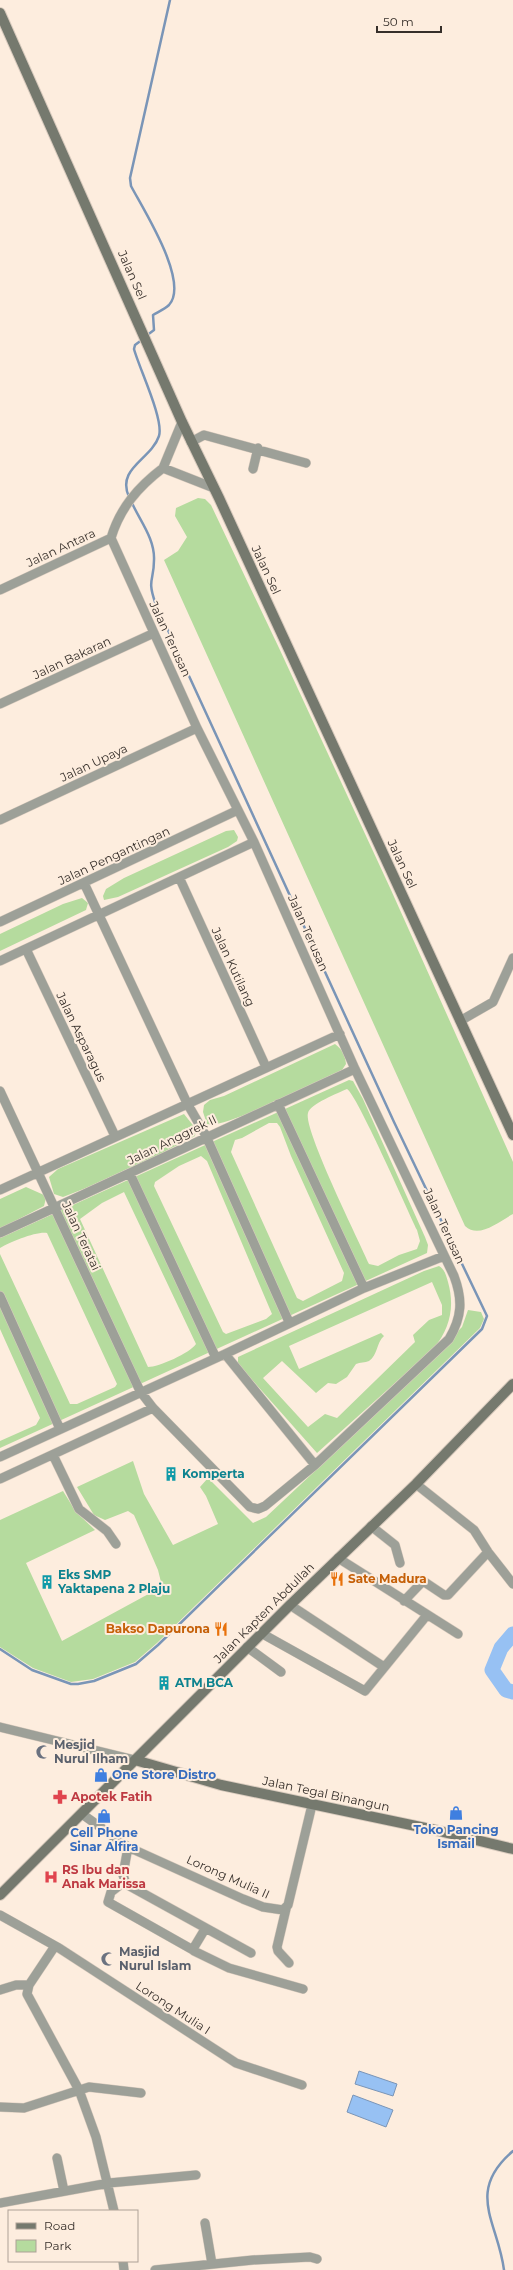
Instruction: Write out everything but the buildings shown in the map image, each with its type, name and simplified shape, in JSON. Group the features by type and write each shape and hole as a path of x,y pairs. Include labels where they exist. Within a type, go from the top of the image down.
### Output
{"street":[{"name":"Jalan Sel","path":"0,14 191,442 214,488 513,1135"},
{"path":"182,422 163,468 214,488"},
{"path":"191,442 204,435 258,448 306,463"},
{"path":"253,469 258,448"},
{"name":"Jalan Antara","path":"0,590 111,538 117,518 130,499 145,482 163,468"},
{"name":"Jalan Terusan","path":"111,538 198,728 254,842 355,1069 460,1291 461,1299 459,1320 449,1339 315,1465"},
{"name":"Jalan Bakaran","path":"0,704 154,633"},
{"name":"Jalan Upaya","path":"0,820 198,728"},
{"name":"Jalan Pengantingan","path":"0,922 238,810"},
{"path":"0,961 254,842"},
{"name":"Jalan Kutilang","path":"179,877 266,1068"},
{"path":"84,883 100,914 187,1103 206,1136 289,1322"},
{"name":"Jalan Asparagus","path":"26,949 115,1136"},
{"path":"460,1021 493,1002 513,958"},
{"path":"0,1190 340,1034"},
{"name":"Jalan Anggrek II","path":"0,1233 130,1174 206,1136 355,1069"},
{"name":"Jalan Teratai","path":"0,1091 140,1391 153,1408 245,1503 252,1508 265,1506 315,1465"},
{"path":"278,1104 364,1288"},
{"path":"130,1174 220,1356 315,1465"},
{"path":"0,1457 364,1288 444,1256"},
{"path":"0,1296 60,1429"},
{"name":"Jalan Kapten Abdullah","path":"0,1895 261,1633 416,1484 513,1384"},
{"path":"0,1478 153,1408"},
{"path":"53,1455 79,1510 107,1532 116,1544"},
{"path":"416,1484 474,1530 488,1552 513,1584"},
{"path":"371,1526 395,1545 400,1563"},
{"path":"404,1601 423,1581 444,1595 448,1594 488,1552"},
{"path":"338,1558 458,1634"},
{"path":"290,1605 384,1667"},
{"path":"261,1633 365,1691 428,1616"},
{"path":"247,1647 281,1672"},
{"path":"0,1727 135,1760"},
{"name":"Jalan Tegal Binangun","path":"135,1760 177,1774 312,1805 435,1830 513,1849"},
{"path":"289,1963 285,1961 277,1947 302,1852 312,1805"},
{"name":"Lorong Mulia II","path":"82,1814 128,1847 263,1907 279,1911 286,1909"},
{"path":"124,1882 123,1875 128,1847"},
{"path":"124,1882 205,1929 251,1953"},
{"path":"124,1882 111,1892 108,1902 193,1950 229,1968 302,1988"},
{"name":"Lorong Mulia I","path":"0,1915 55,1946 230,2060 302,2085"},
{"path":"193,1950 205,1929"},
{"path":"55,1946 29,1985 28,1994 79,2090 96,2137 109,2183 114,2210"},
{"path":"0,1990 16,1985 29,1985"},
{"path":"0,2107 24,2108 89,2087 140,2093"},
{"path":"57,2158 64,2191"},
{"path":"0,2203 109,2183 196,2175"},
{"path":"205,2222 212,2264"},
{"path":"155,2270 253,2260 310,2257 317,2259"}],"green space":[{"path":"198,498 205,499 211,505 279,648 391,890 513,1162 513,1214 489,1228 476,1231 470,1230 465,1226 164,560 178,551 187,537 175,516 176,508"},
{"path":"234,830 238,837 237,841 228,847 118,897 104,900 103,896 106,889 124,878 226,831"},
{"path":"82,898 88,903 86,910 0,951 0,934 63,904"},
{"path":"335,1044 340,1048 345,1058 346,1064 342,1070 232,1120 217,1124 207,1124 203,1112 204,1105 210,1100 224,1096"},
{"path":"349,1080 353,1081 363,1099 428,1245 427,1253 0,1448 0,1441 36,1425 40,1418 0,1329 0,1254 70,1404 77,1404 115,1387 117,1384 47,1233 30,1235 0,1248 0,1238","holes":["347,1089 352,1095 382,1154 417,1230 420,1241 417,1249 399,1255 378,1266 369,1264 322,1162 309,1123 308,1113 310,1110 331,1096","269,1123 277,1123 280,1127 291,1156 344,1273 342,1281 303,1301 297,1298 231,1152 235,1140 242,1138","201,1156 207,1161 272,1314 266,1319 226,1334 223,1332 154,1186 155,1182 179,1166","124,1192 196,1344 193,1348 166,1362 148,1367 80,1219 102,1203"]},
{"path":"184,1114 196,1129 195,1136 86,1188 63,1197 54,1194 49,1177 58,1169"},
{"path":"26,1187 44,1195 46,1198 44,1206 0,1229 0,1199"},
{"path":"439,1266 446,1275 450,1291 451,1309 450,1317 444,1333 434,1348 317,1453 238,1364 238,1357 424,1271","holes":["432,1282 442,1305 442,1315 429,1320 413,1335 415,1342 337,1418 325,1414 308,1427 263,1378 282,1361 316,1393 328,1383 336,1384 347,1377 356,1364 369,1361 374,1356 381,1339 384,1336 381,1333 299,1369 289,1346"]},
{"path":"468,1310 481,1312 484,1319 480,1328 157,1643 135,1662 93,1679 71,1682 33,1668 0,1647 0,1520 63,1491 76,1512 95,1530 26,1563 62,1641 154,1591 161,1582 158,1570 134,1515 128,1511 105,1520 94,1515 77,1487 133,1461 144,1494 173,1545 218,1524 206,1496 200,1487 208,1478 253,1523 266,1517 383,1407 462,1327"}],"water":[{"path":"359,2071 397,2084 393,2096 355,2084"},
{"path":"353,2095 393,2110 386,2127 347,2112"}],"waterway":[{"path":"146,336 154,330 153,315 169,305 174,294 174,280 162,246 131,186 130,178 170,0"},
{"path":"129,497 126,487 127,479 131,471 155,444 159,436 160,428 155,406 134,349 135,345 143,339"},
{"path":"0,1649 32,1670 71,1684 94,1681 136,1664 158,1645 482,1329 487,1316 394,1122 155,602 151,589 154,567 154,552 150,537 132,503"},
{"path":"513,1634 501,1648 492,1670 506,1690 513,1692"},
{"path":"504,2270 501,2253 488,2208 487,2194 490,2180 499,2166 513,2151"}],"place":[{"name":"Komperta","path":"171,1474"},
{"name":"Sate Madura","path":"337,1579"},
{"name":"Eks SMP Yaktapena 2 Plaju","path":"47,1582"},
{"name":"Bakso Dapurona","path":"221,1629"},
{"name":"ATM BCA","path":"164,1683"},
{"name":"Mesjid Nurul Ilham","path":"43,1752"},
{"name":"One Store Distro","path":"101,1775"},
{"name":"Apotek Fatih","path":"60,1797"},
{"name":"Toko Pancing Ismail","path":"456,1813"},
{"name":"Cell Phone Sinar Alfira","path":"104,1816"},
{"name":"RS Ibu dan Anak Marissa","path":"51,1877"},
{"name":"Masjid Nurul Islam","path":"108,1959"}]}
